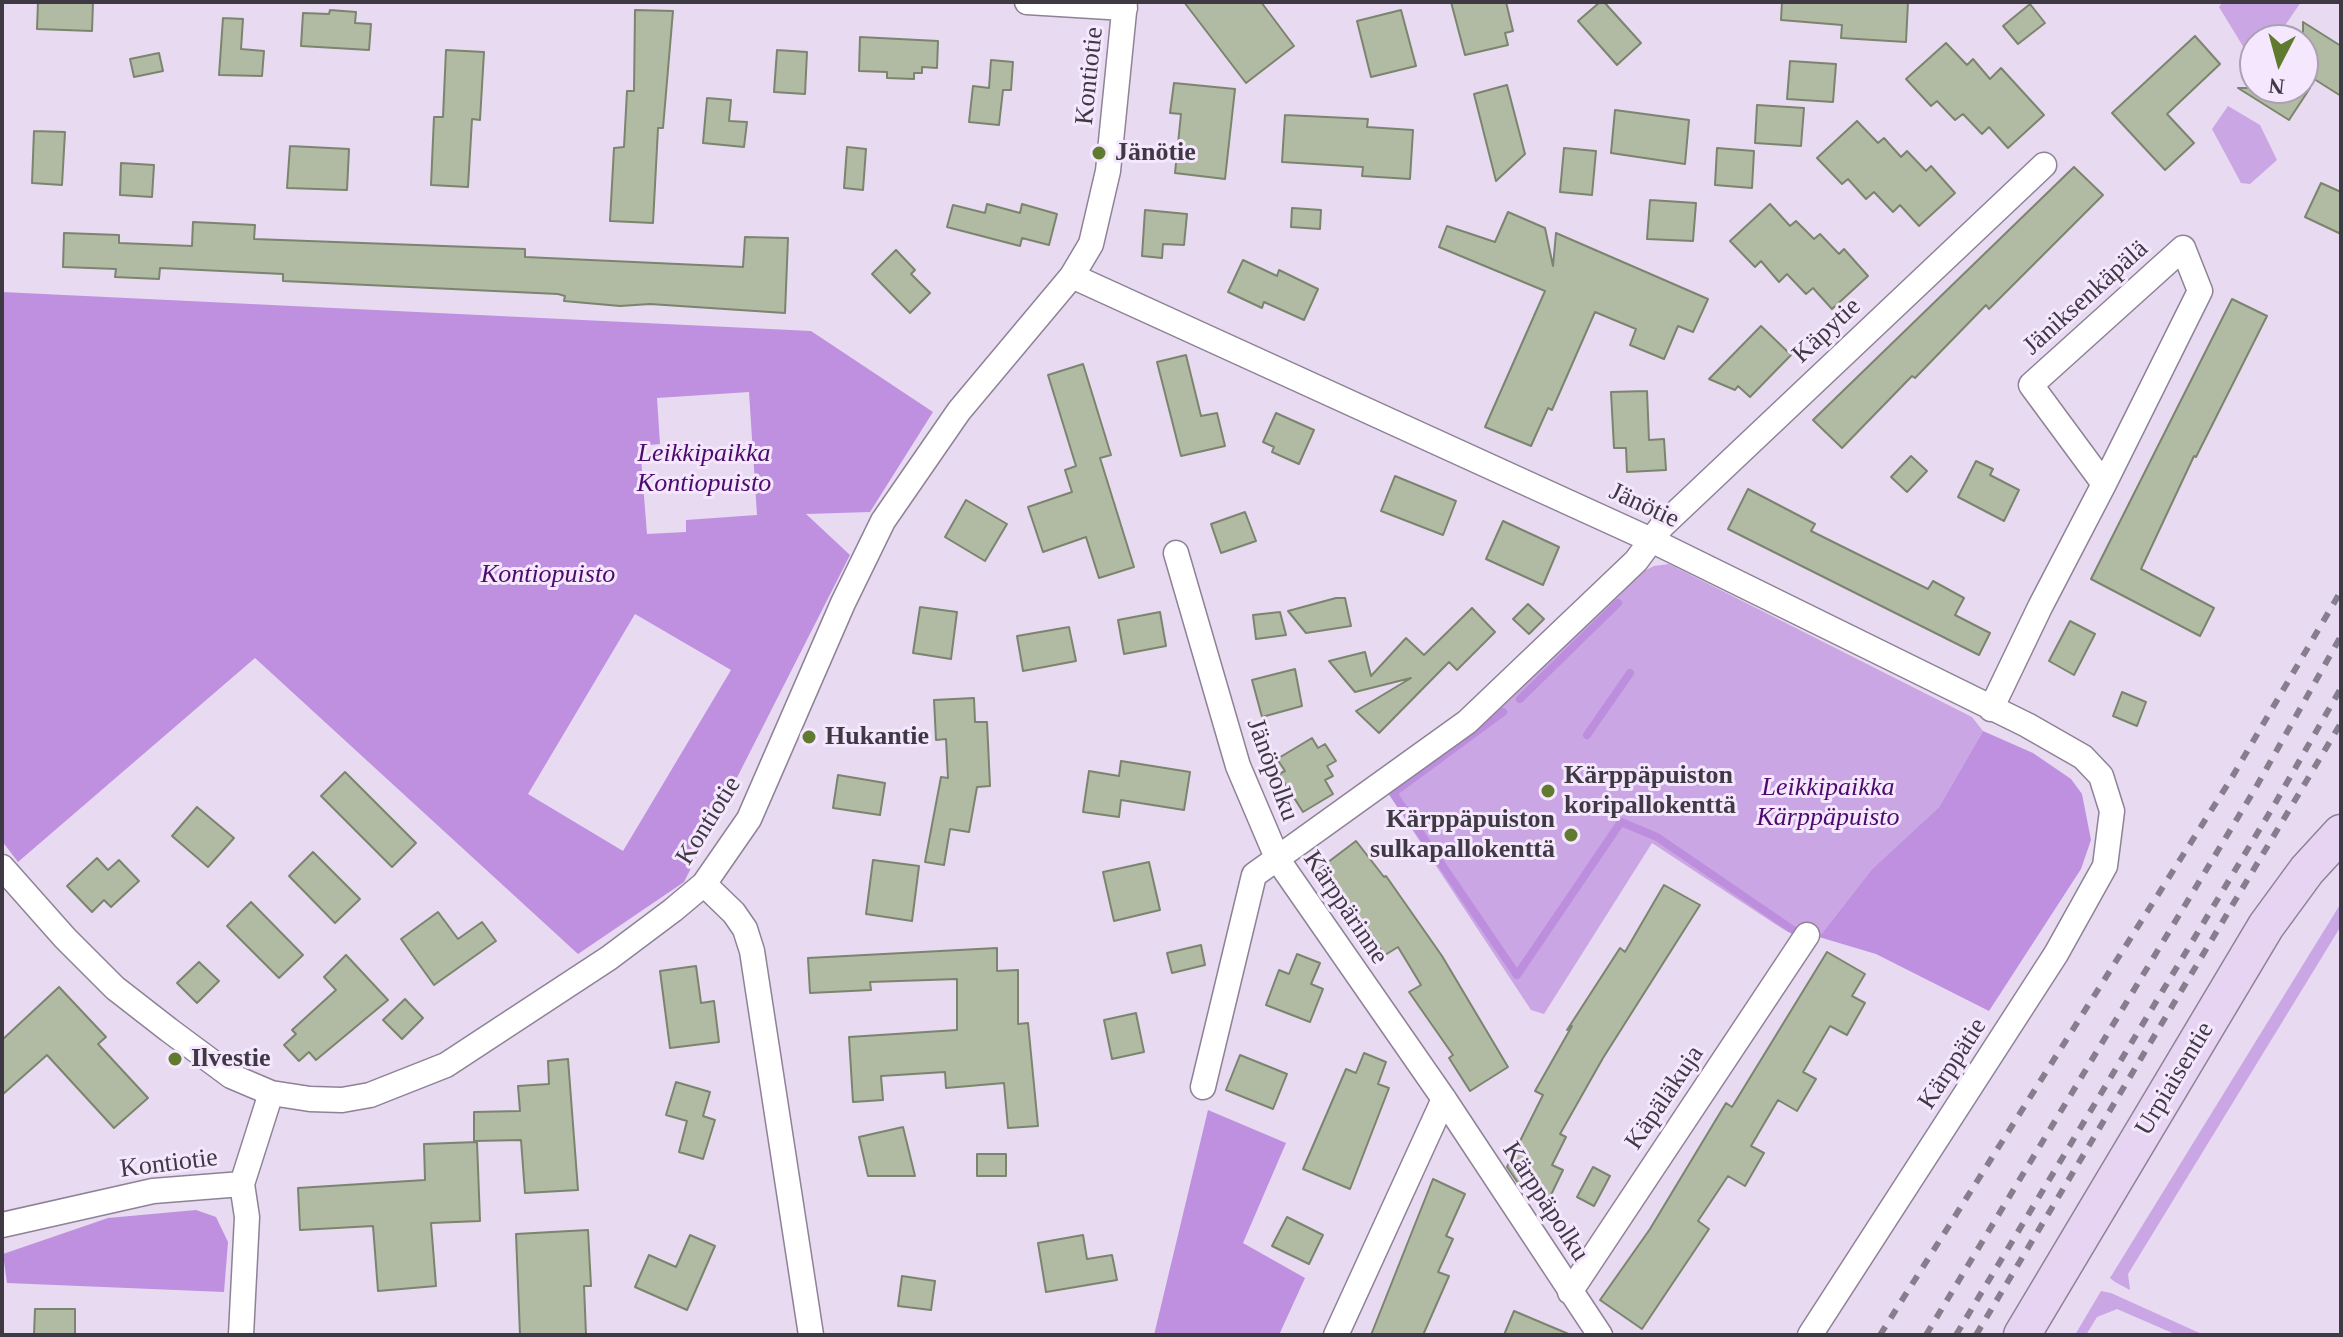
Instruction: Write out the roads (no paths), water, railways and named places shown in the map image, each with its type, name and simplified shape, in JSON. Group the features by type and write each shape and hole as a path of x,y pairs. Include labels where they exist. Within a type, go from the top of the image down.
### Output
{"main road":[{"name":"Urpiaisentie","path":"2022,1335 2266,926 2337,843"}],"street":[{"path":"1027,2 1125,5"},
{"name":"Kontiotie","path":"2,1225 153,1191 242,1184 271,1093 342,1100 391,1088 446,1065 609,958 704,884 749,819 843,603 883,521 959,411 1072,276 1091,244 1102,208 1125,5"},
{"name":"Käpytie","path":"1651,540 2044,165"},
{"name":"Jäniksenkäpälä","path":"1991,709 2104,484 2200,291 2183,248 2031,385 2104,484"},
{"name":"Jänötie","path":"1072,276 1651,540 1991,709 2083,757 2101,776 2112,811"},
{"name":"Kärppärinne","path":"1444,1099 1278,860 1467,722 1636,561 1651,540"},
{"name":"Jänöpolku","path":"1176,553 1238,766 1278,860 1254,875 1203,1087"},
{"name":"Kärppätie","path":"1810,1335 2056,954 2105,866 2112,811"},
{"path":"2,867 65,938 115,988 231,1076 271,1093"},
{"path":"704,884 734,913 745,929 752,951 811,1335"},
{"name":"Käpäläkuja","path":"1570,1292 1807,935"},
{"path":"1336,1335 1444,1099"},
{"name":"Kärppäpolku","path":"1444,1099 1600,1335"},
{"path":"241,1335 247,1217 242,1184"}],"waterway":[{"path":"1520,699 1618,603"},
{"path":"1587,735 1630,673"},
{"path":"1503,712 1393,793 1517,975 1621,822 1657,837 1793,930"}],"railway":[{"path":"1880,1335 2231,779 2341,591"},
{"path":"1926,1335 2255,789 2341,636"},
{"path":"1956,1335 2273,807 2341,688"},
{"path":"1976,1335 2341,723"}],"place":[{"name":"Jänötie","path":"1099,153"},
{"name":"Hukantie","path":"809,737"},
{"name":"Kärppäpuiston koripallokenttä","path":"1548,791"},
{"name":"Kärppäpuiston sulkapallokenttä","path":"1571,835"},
{"name":"Ilvestie","path":"175,1059"}],"park label":[{"name":"Leikkipaikka Kontiopuisto","path":"704,469"},
{"name":"Kontiopuisto","path":"548,575"},
{"name":"Leikkipaikka Kärppäpuisto","path":"1828,803"}]}
